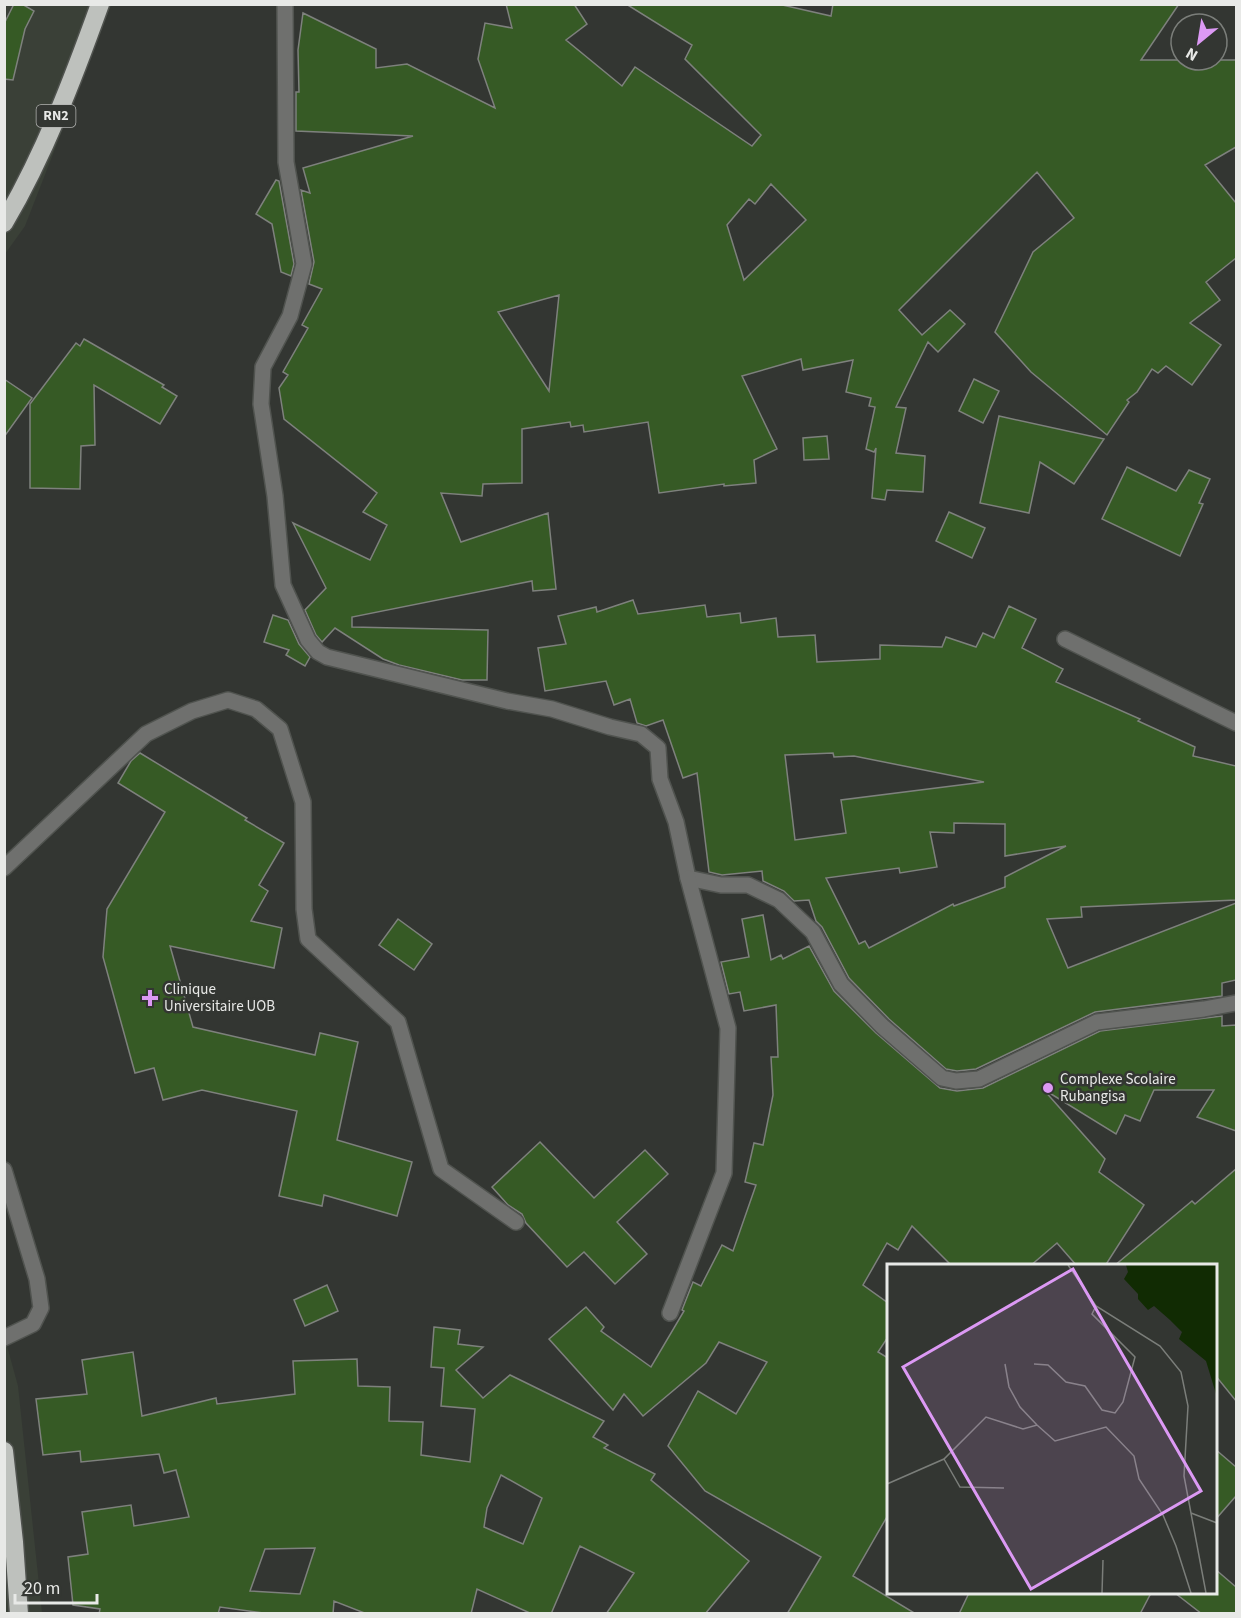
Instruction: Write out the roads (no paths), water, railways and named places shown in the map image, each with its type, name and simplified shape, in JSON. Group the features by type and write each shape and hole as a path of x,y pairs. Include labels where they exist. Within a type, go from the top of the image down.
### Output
{"highway":[{"name":"RN2","path":"4,223 48,134 100,4"},
{"path":"4,1451 14,1542 18,1614"}],"street":[{"path":"285,4 286,162 304,264 290,316 263,367 261,404 274,496 283,585 308,640 318,652 327,657 507,701 552,709 641,734 658,747 660,779 676,822 688,878 728,1028 724,1173 670,1313"},
{"path":"1065,639 1236,723"},
{"path":"4,868 146,734 192,711 228,700 256,709 280,729 303,802 304,909 308,939 398,1022 441,1168 516,1222"},
{"path":"688,878 721,885 748,885 779,900 813,932 841,984 882,1026 942,1078 956,1081 979,1079 1097,1022 1236,1003"},
{"path":"4,1170 37,1279 41,1308 33,1324 4,1338"}],"place":[{"name":"Clinique Universitaire UOB","path":"150,998"},
{"name":"Complexe Scolaire Rubangisa","path":"1048,1088"}]}
